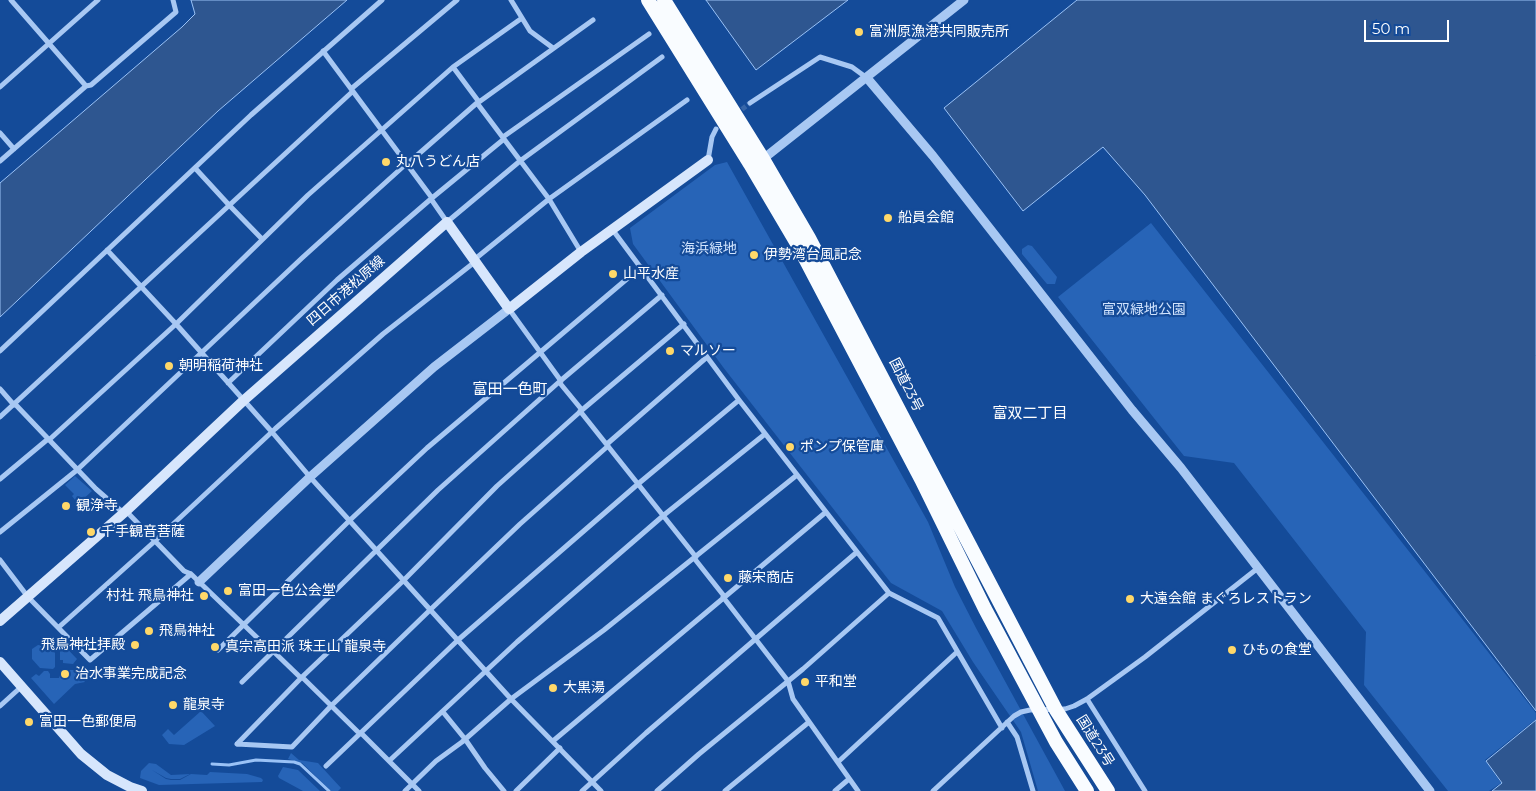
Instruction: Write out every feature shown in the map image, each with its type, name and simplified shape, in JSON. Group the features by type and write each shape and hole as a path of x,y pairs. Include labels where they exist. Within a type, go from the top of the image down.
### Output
{"highway":[{"name":"国道23号","path":"664,0 763,159 809,238 858,328 1056,710 1108,791"},
{"path":"649,3 750,164 799,247 917,471 985,609 1056,742 1087,791"}],"main road":[{"path":"447,222 476,260 509,310 581,252 708,160"},
{"name":"四日市港松原線","path":"0,621 126,511 243,401 447,222"},
{"path":"0,662 88,760 108,775 142,791"}],"street":[{"path":"11,0 86,86"},
{"path":"0,87 98,0"},
{"path":"0,161 86,86 91,85 176,12 173,0"},
{"path":"0,350 251,114 382,0"},
{"path":"0,417 352,91 457,0"},
{"path":"511,0 530,31 553,48"},
{"path":"763,159 964,0"},
{"path":"0,479 49,439 176,324 308,195 381,130 454,67 522,18"},
{"path":"0,532 77,470 302,258 406,164 478,102 593,20"},
{"path":"228,383 337,280 504,138 648,34"},
{"path":"323,51 447,222 520,160 662,58"},
{"path":"750,103 820,57 852,67 867,78 933,156 1132,410 1181,468 1430,791"},
{"path":"454,67 549,199 581,252"},
{"path":"59,628 155,542 272,432 383,334 549,199 687,100"},
{"path":"708,160 712,137 716,130"},
{"path":"0,133 14,149"},
{"path":"195,168 262,239"},
{"path":"612,229 739,400 889,594 938,618 1002,728"},
{"path":"107,250 176,324 272,432 310,478 511,699 601,791"},
{"path":"218,650 427,448 641,267"},
{"path":"242,682 438,490 560,381 662,295"},
{"path":"199,582 310,478 434,367 509,310 581,411 664,515 788,681 793,699 858,791"},
{"path":"684,324 581,411 497,486 237,744 292,747 331,706 520,524 708,357"},
{"path":"0,390 77,470 120,510 126,511 184,571 199,582 302,678 419,791"},
{"path":"326,766 458,640 638,484 739,400"},
{"path":"389,761 443,712 485,670 664,515 765,434"},
{"path":"405,791 436,761 465,739 511,699 604,630 797,475"},
{"path":"553,741 826,512"},
{"path":"582,791 755,638 857,552"},
{"path":"0,560 26,598 90,660 190,574"},
{"path":"934,791 1007,722 1021,712 1056,710 1074,706 1087,699 1145,657 1258,568"},
{"path":"657,791 889,594"},
{"path":"838,762 957,652"},
{"path":"0,706 22,686"},
{"path":"1087,699 1145,791"},
{"path":"443,712 504,791"},
{"path":"725,791 809,722"},
{"path":"1007,722 1017,737 1033,791"},
{"path":"516,791 560,748"},
{"path":"835,791 849,779"}],"green space":[{"name":"海浜緑地","path":"727,162 928,522 955,587 1065,791 1038,791 1021,732 973,662 942,611 891,583 723,367 633,244 630,228 715,165"},
{"name":"富双緑地公園","path":"1151,223 1536,713 1536,719 1485,760 1501,783 1489,791 1448,791 1364,685 1366,632 1234,463 1184,456 1058,297"},
{"path":"1028,245 1032,246 1057,277 1055,284 1047,284 1022,254 1022,249"},
{"path":"75,476 92,491 78,504 72,496 74,494 65,485"},
{"path":"56,637 77,659 73,664 63,663 63,660 60,660 60,651 51,642"},
{"path":"38,645 49,646 55,653 55,667 53,669 40,668 32,659 32,649"},
{"path":"61,670 75,670 85,682 75,684 54,704 31,678 36,674 39,676 44,671 48,671 50,678 59,678"},
{"path":"201,711 215,726 184,745 169,744 162,735 168,729 174,735"},
{"path":"291,753 299,760 318,763 341,788 338,791 331,791 302,763 288,759"},
{"path":"149,763 156,764 171,775 190,774 180,779 171,779 152,770 166,779 171,780 180,780 191,774 207,775 210,772 247,774 263,780 262,782 159,785 140,778 141,771"},
{"path":"283,767 298,770 320,791 303,791 279,778 278,776"}],"shaded area":[{"path":"191,0 347,0 218,111 0,317 0,183 182,27 195,14"},
{"path":"706,0 848,0 756,70"},
{"path":"1077,0 1536,0 1536,711 1145,195 1103,147 1023,211 944,108"},
{"path":"1536,720 1536,791 1492,791 1502,783 1486,761"}],"waterway":[{"path":"212,764 229,765 256,760 294,762 300,764 329,791"}],"tunnel":[{"path":"736,114 750,103"}],"place":[{"name":"富洲原漁港共同販売所","path":"859,32"},
{"name":"丸八うどん店","path":"386,162"},
{"name":"船員会館","path":"888,218"},
{"name":"伊勢湾台風記念","path":"754,255"},
{"name":"山平水産","path":"613,274"},
{"name":"マルソー","path":"670,351"},
{"name":"朝明稲荷神社","path":"169,366"},
{"name":"ポンプ保管庫","path":"790,447"},
{"name":"観浄寺","path":"66,506"},
{"name":"千手観音菩薩","path":"91,532"},
{"name":"藤宋商店","path":"728,578"},
{"name":"富田一色公会堂","path":"228,591"},
{"name":"村社 飛鳥神社","path":"204,596"},
{"name":"大遠会館 まぐろレストラン","path":"1130,599"},
{"name":"飛鳥神社","path":"149,631"},
{"name":"飛鳥神社拝殿","path":"135,645"},
{"name":"真宗高田派 珠王山 龍泉寺","path":"215,647"},
{"name":"ひもの食堂","path":"1232,650"},
{"name":"治水事業完成記念","path":"65,674"},
{"name":"平和堂","path":"805,682"},
{"name":"大黒湯","path":"553,688"},
{"name":"龍泉寺","path":"173,705"},
{"name":"富田一色郵便局","path":"29,722"}],"district":[{"name":"富田一色町","path":"510,390"},
{"name":"富双二丁目","path":"1030,414"}]}
